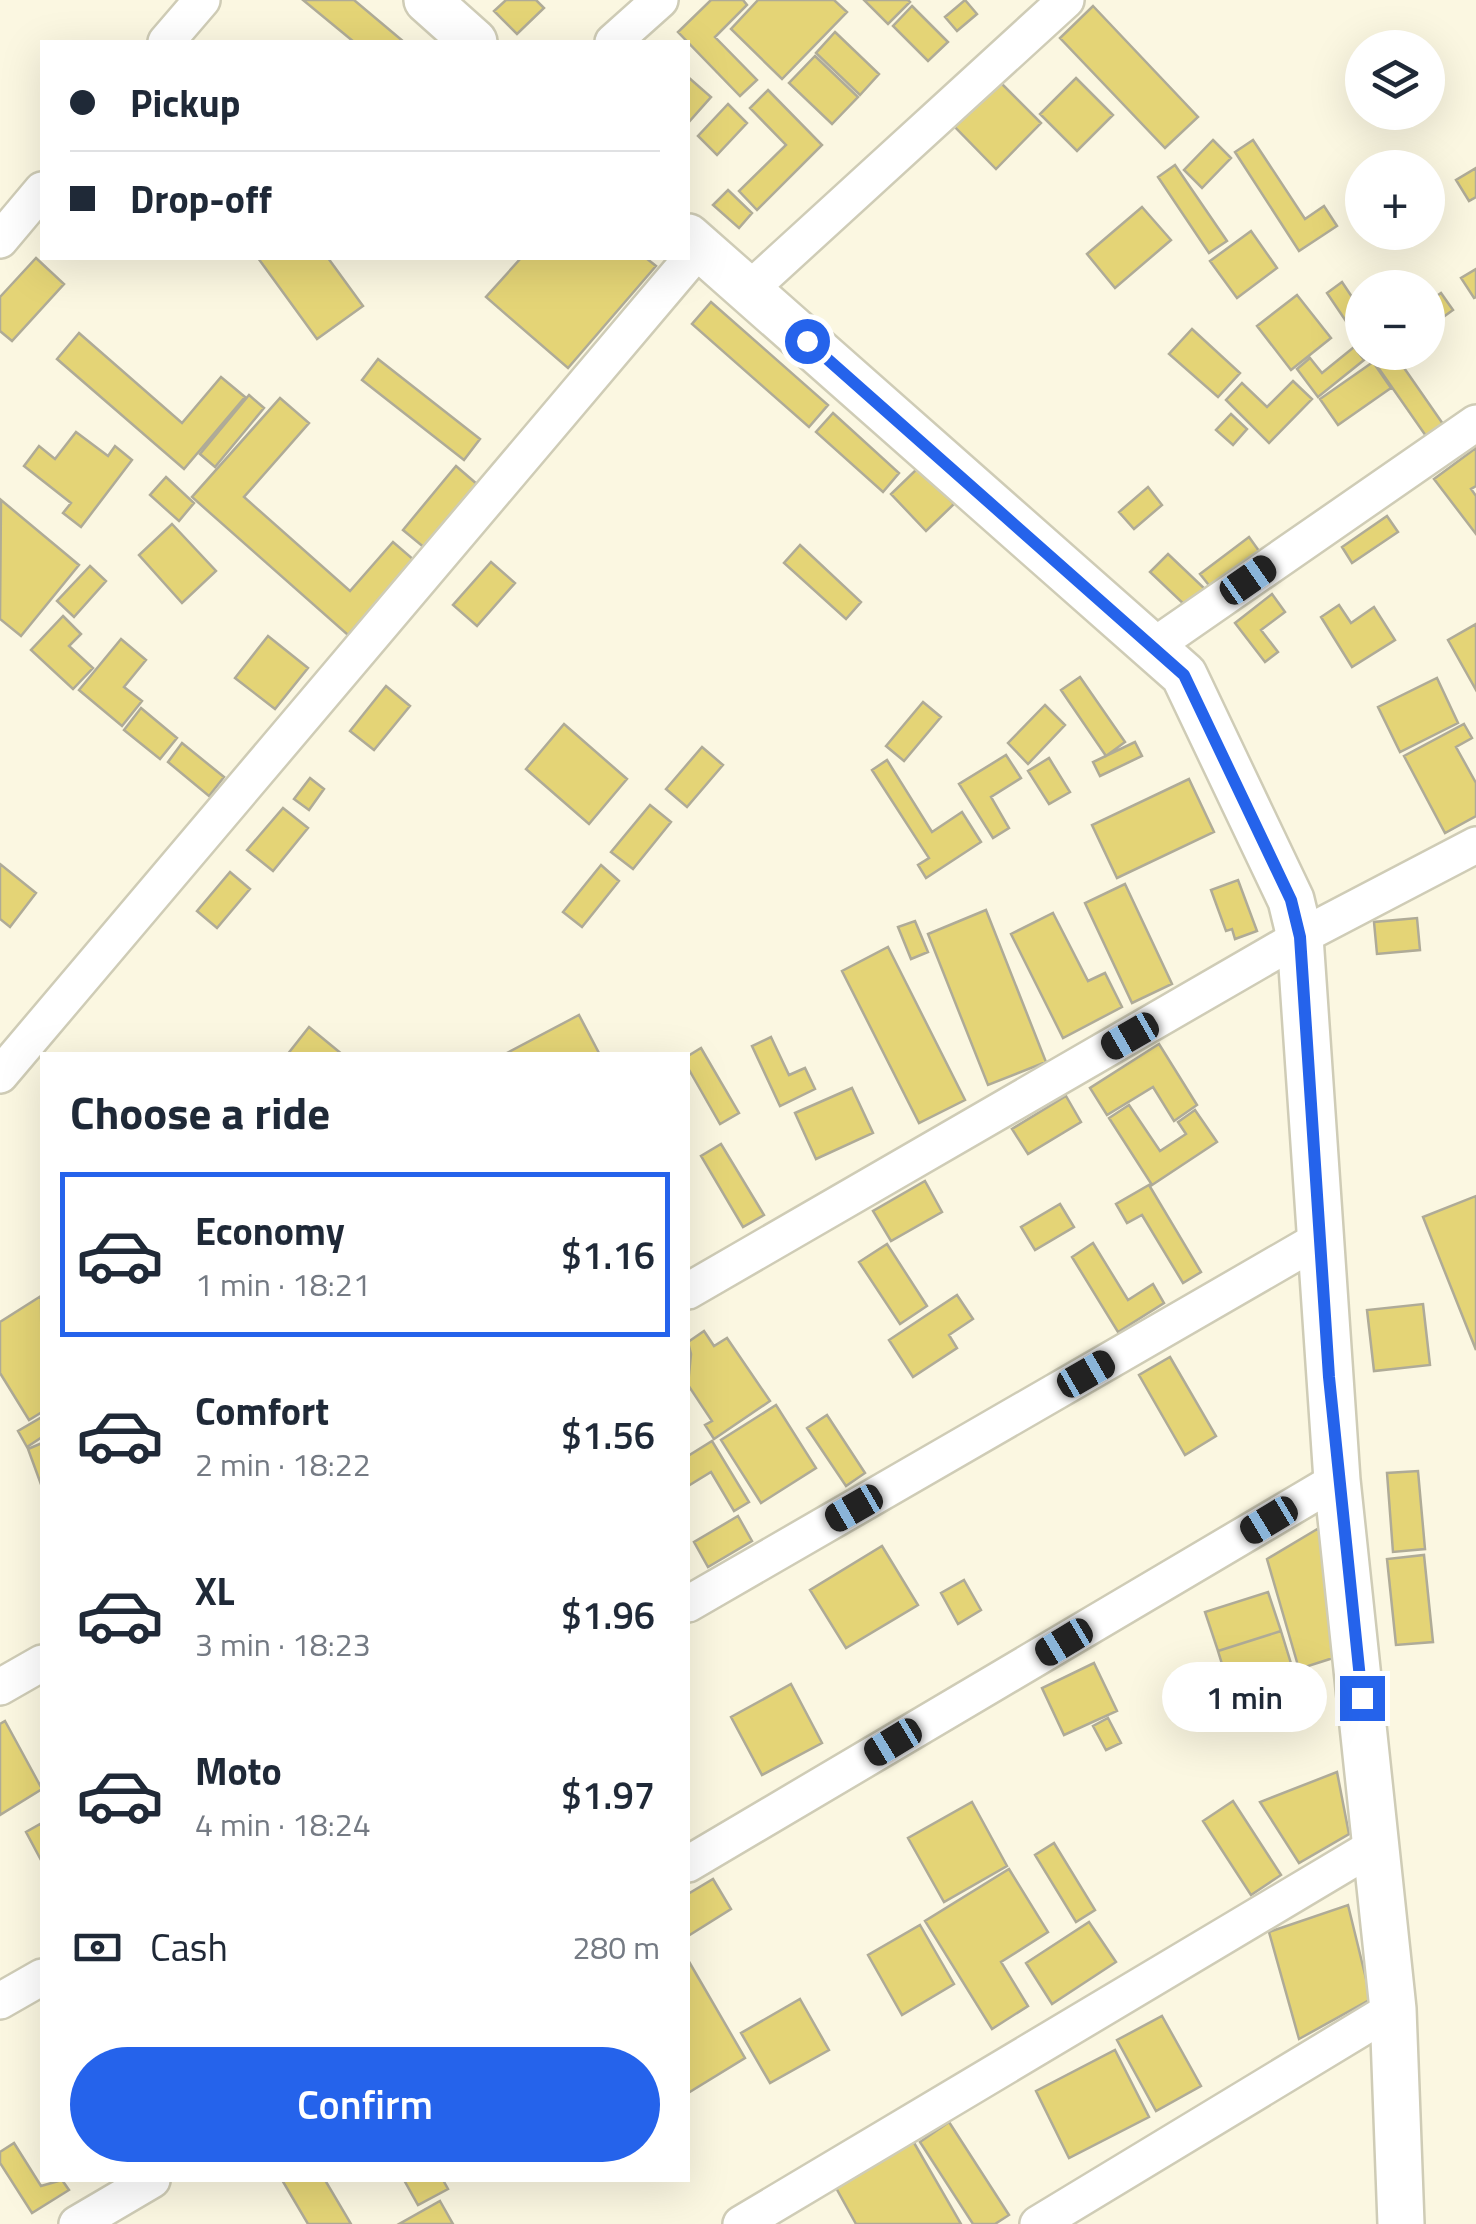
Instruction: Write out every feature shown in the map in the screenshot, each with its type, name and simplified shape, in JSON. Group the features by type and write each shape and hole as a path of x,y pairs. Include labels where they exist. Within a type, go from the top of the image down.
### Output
{"street":[{"path":"168,40 202,0"},
{"path":"427,0 472,40"},
{"path":"615,40 660,0"},
{"path":"750,290 1066,0"},
{"path":"0,240 40,192"},
{"path":"694,242 1184,675 1291,900 1300,937 1318,1240 1338,1480 1393,2008 1401,2224"},
{"path":"0,1075 679,260"},
{"path":"1151,648 1476,423"},
{"path":"690,1290 1300,937 1476,845"},
{"path":"690,1603 1318,1240"},
{"path":"690,1863 1338,1480"},
{"path":"0,1687 40,1664"},
{"path":"741,2224 1378,1844"},
{"path":"0,2002 40,1978"},
{"path":"1038,2224 1393,2008"},
{"path":"77,2224 149,2182"}],"building":[{"path":"303,0 354,0 402,40 352,40"},
{"path":"506,0 536,0 544,8 517,34 494,11"},
{"path":"711,0 743,0 747,5 715,37 757,80 740,96 690,40 678,32"},
{"path":"758,0 834,0 847,12 782,79 731,29"},
{"path":"864,0 908,0 910,2 888,24"},
{"path":"965,0 977,14 957,31 945,17"},
{"path":"912,6 948,42 928,61 893,26"},
{"path":"1093,6 1198,117 1165,148 1060,38"},
{"path":"835,32 879,74 860,95 816,53"},
{"path":"815,56 858,97 832,124 789,83"},
{"path":"995,77 1041,123 996,169 950,122"},
{"path":"1076,78 1113,115 1077,151 1040,114"},
{"path":"690,79 711,97 690,121"},
{"path":"768,90 822,145 757,210 739,191 786,145 750,108"},
{"path":"728,104 747,123 717,155 698,136"},
{"path":"1213,140 1231,158 1202,188 1184,170"},
{"path":"1253,140 1305,219 1324,206 1337,226 1299,251 1235,152"},
{"path":"1175,165 1227,241 1209,253 1158,177"},
{"path":"1476,168 1476,197 1469,201 1456,180"},
{"path":"728,190 752,213 739,228 713,205"},
{"path":"1142,207 1171,240 1115,288 1087,254"},
{"path":"1251,231 1277,268 1237,298 1210,261"},
{"path":"36,258 64,284 12,341 0,331 0,297"},
{"path":"259,260 329,260 363,306 317,339"},
{"path":"519,260 648,260 656,266 568,368 486,297"},
{"path":"1476,269 1476,297 1474,298 1461,278"},
{"path":"1342,282 1345,320 1327,293"},
{"path":"1297,295 1331,338 1291,370 1257,326"},
{"path":"1445,299 1453,310 1445,316"},
{"path":"711,302 828,405 809,427 692,324"},
{"path":"1192,329 1240,373 1218,397 1169,354"},
{"path":"79,333 182,423 221,377 245,397 184,469 57,359"},
{"path":"1345,354 1345,370 1352,370 1318,397 1297,369 1310,358 1322,373"},
{"path":"378,359 480,439 464,460 362,380"},
{"path":"1362,370 1379,370 1391,388 1338,425 1320,399"},
{"path":"1380,370 1406,370 1443,424 1426,436"},
{"path":"1293,381 1312,399 1269,443 1226,400 1242,383 1267,407"},
{"path":"249,395 264,408 215,467 200,454"},
{"path":"280,398 309,423 244,497 350,591 393,542 414,560 348,635 192,497"},
{"path":"833,413 899,473 883,492 816,432"},
{"path":"1231,414 1247,429 1233,445 1216,430"},
{"path":"76,432 108,456 115,446 132,460 81,527 63,513 71,503 24,466 39,446 55,459"},
{"path":"1476,448 1476,486 1471,489 1476,496 1476,534 1434,479"},
{"path":"456,466 478,485 426,549 403,530"},
{"path":"919,467 954,504 926,531 891,494"},
{"path":"166,477 194,503 179,521 150,495"},
{"path":"1148,487 1162,505 1134,529 1119,512"},
{"path":"1,500 79,565 21,636 0,619"},
{"path":"1387,516 1398,532 1352,563 1342,547"},
{"path":"172,524 216,571 182,603 139,555"},
{"path":"1249,537 1264,558 1216,594 1200,574"},
{"path":"800,545 861,602 846,619 784,563"},
{"path":"1168,554 1206,590 1189,609 1150,572"},
{"path":"491,562 515,583 477,626 453,605"},
{"path":"90,566 106,581 74,617 57,601"},
{"path":"1272,594 1285,612 1261,630 1278,652 1265,662 1235,623"},
{"path":"1339,605 1351,623 1374,607 1395,640 1352,667 1321,617"},
{"path":"63,616 81,634 69,646 93,668 73,689 31,650"},
{"path":"1476,624 1476,690 1448,640"},
{"path":"268,636 308,668 275,709 235,678"},
{"path":"121,639 146,660 124,687 142,701 122,726 79,690"},
{"path":"1080,677 1125,742 1106,756 1061,690"},
{"path":"1437,678 1458,723 1400,752 1378,707"},
{"path":"386,686 410,706 374,750 350,731"},
{"path":"923,702 941,717 904,761 886,746"},
{"path":"1045,705 1065,725 1028,764 1008,743"},
{"path":"141,708 177,738 160,759 124,730"},
{"path":"564,724 627,779 589,824 526,769"},
{"path":"1464,724 1472,738 1456,747 1476,783 1476,816 1445,833 1404,756"},
{"path":"1135,742 1142,756 1100,776 1093,762"},
{"path":"182,743 224,777 209,796 168,762"},
{"path":"702,747 723,765 687,807 666,789"},
{"path":"1006,755 1021,778 991,797 1009,828 993,838 959,784"},
{"path":"1049,758 1070,792 1049,804 1028,771"},
{"path":"887,760 932,832 962,812 981,842 926,878 918,865 929,858 872,770"},
{"path":"310,778 324,789 309,810 294,799"},
{"path":"1189,779 1214,832 1117,878 1092,825"},
{"path":"650,805 671,822 633,869 611,852"},
{"path":"283,808 308,828 273,871 247,850"},
{"path":"0,864 36,893 10,927 0,919"},
{"path":"601,865 619,881 582,927 563,912"},
{"path":"230,872 250,889 217,928 197,911"},
{"path":"1238,880 1257,931 1235,939 1232,929 1226,931 1211,890"},
{"path":"1125,884 1172,984 1132,1003 1085,903"},
{"path":"986,910 1046,1062 988,1085 928,934"},
{"path":"1053,913 1088,981 1105,973 1122,1007 1063,1038 1011,934"},
{"path":"1417,918 1420,950 1377,954 1374,922"},
{"path":"915,921 928,952 911,959 898,927"},
{"path":"888,947 965,1100 919,1123 842,971"},
{"path":"579,1015 598,1052 509,1052"},
{"path":"309,1027 339,1052 289,1052"},
{"path":"771,1037 789,1075 805,1068 815,1089 780,1106 752,1046"},
{"path":"1159,1044 1197,1105 1174,1121 1153,1087 1107,1115 1090,1088"},
{"path":"701,1048 739,1113 720,1124 690,1072 690,1055"},
{"path":"852,1088 873,1133 816,1159 795,1113"},
{"path":"1066,1096 1081,1122 1028,1154 1012,1129"},
{"path":"1129,1105 1160,1151 1186,1134 1178,1122 1195,1110 1217,1142 1152,1185 1109,1118"},
{"path":"721,1144 764,1215 743,1227 701,1156"},
{"path":"925,1181 942,1212 891,1241 873,1211"},
{"path":"1149,1185 1201,1272 1183,1283 1142,1215 1127,1223 1116,1204"},
{"path":"1476,1196 1476,1350 1423,1217"},
{"path":"1060,1204 1074,1227 1035,1250 1021,1227"},
{"path":"1093,1243 1128,1300 1153,1284 1164,1303 1118,1332 1072,1257"},
{"path":"887,1244 927,1306 900,1324 859,1262"},
{"path":"957,1295 973,1319 949,1335 957,1348 913,1377 889,1340"},
{"path":"40,1297 40,1413 29,1420 0,1373 0,1322"},
{"path":"1423,1304 1430,1365 1374,1371 1367,1310"},
{"path":"704,1331 714,1346 727,1338 770,1401 714,1439 705,1425 712,1421 690,1388 690,1341"},
{"path":"1170,1357 1216,1436 1185,1455 1139,1375"},
{"path":"776,1405 816,1468 761,1503 721,1440"},
{"path":"827,1415 865,1473 846,1486 807,1428"},
{"path":"40,1418 40,1438 27,1447 18,1431"},
{"path":"712,1441 749,1502 734,1511 711,1472 690,1485 690,1455"},
{"path":"40,1444 40,1482 28,1449"},
{"path":"1418,1471 1425,1549 1393,1552 1387,1473"},
{"path":"738,1516 752,1541 708,1567 694,1542"},
{"path":"1319,1528 1333,1658 1299,1669 1267,1559"},
{"path":"882,1546 918,1605 846,1648 810,1590"},
{"path":"1424,1555 1433,1642 1396,1645 1387,1559"},
{"path":"964,1580 981,1610 958,1624 941,1593"},
{"path":"1268,1592 1281,1631 1218,1651 1205,1612"},
{"path":"1281,1631 1293,1670 1230,1690 1218,1651"},
{"path":"1094,1663 1117,1711 1064,1735 1042,1688"},
{"path":"791,1684 822,1743 762,1775 731,1717"},
{"path":"1108,1718 1121,1743 1106,1750 1093,1726"},
{"path":"5,1721 40,1790 0,1815 0,1724"},
{"path":"1337,1772 1349,1834 1299,1863 1260,1802"},
{"path":"1233,1801 1281,1875 1251,1895 1203,1821"},
{"path":"972,1802 1007,1866 944,1902 908,1838"},
{"path":"40,1824 40,1858 26,1832"},
{"path":"1054,1843 1095,1910 1076,1922 1035,1855"},
{"path":"1009,1869 1048,1932 1001,1962 1028,2006 992,2029 925,1921"},
{"path":"713,1879 731,1909 690,1935 690,1893"},
{"path":"1348,1905 1371,1999 1299,2039 1269,1932"},
{"path":"1089,1922 1116,1962 1052,2004 1026,1963"},
{"path":"920,1925 954,1984 902,2015 868,1955"},
{"path":"690,1963 745,2058 690,2092"},
{"path":"800,1999 829,2050 770,2083 741,2033"},
{"path":"1162,2016 1201,2086 1156,2111 1117,2040"},
{"path":"1115,2050 1149,2117 1069,2158 1036,2091"},
{"path":"949,2122 1009,2215 995,2224 973,2224 920,2142"},
{"path":"913,2141 961,2224 856,2224 835,2186"},
{"path":"14,2143 41,2186 63,2182 69,2190 32,2213 0,2163 0,2152"},
{"path":"283,2182 326,2182 351,2224 308,2224"},
{"path":"405,2182 444,2182 448,2189 418,2205"},
{"path":"440,2201 453,2224 399,2224"}],"route":[{"path":"807,341 1184,675 1291,900 1300,937 1329,1377 1362,1698"}]}
